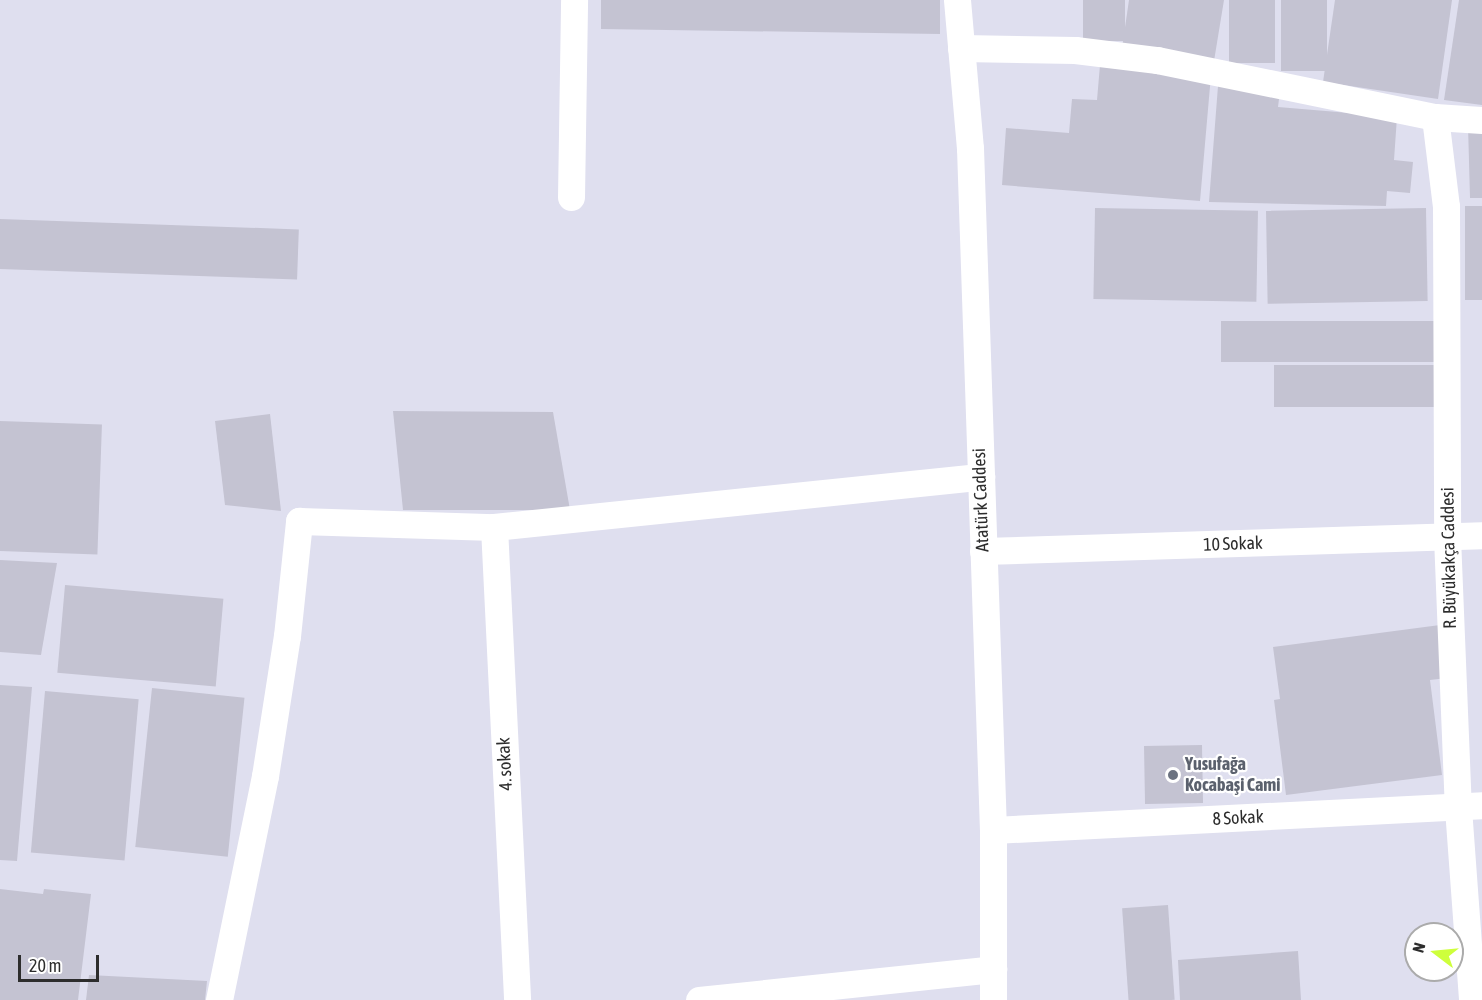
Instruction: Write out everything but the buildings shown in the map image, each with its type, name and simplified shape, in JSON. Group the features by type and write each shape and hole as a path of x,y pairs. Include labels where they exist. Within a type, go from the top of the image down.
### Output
{"street":[{"path":"571,197 574,0"},
{"name":"Atatürk Caddesi","path":"957,0 970,148 993,830 993,1000"},
{"path":"961,48 1075,50 1157,60 1435,117 1482,120"},
{"name":"R. Büyükakça Caddesi","path":"1435,117 1446,206 1447,537 1470,806 1472,1000"},
{"path":"219,1000 265,776 287,636 299,521 494,527 981,477"},
{"name":"4. sokak","path":"494,527 517,1000"},
{"name":"10 Sokak","path":"983,551 1482,535"},
{"name":"8 Sokak","path":"993,830 1470,806"},
{"path":"699,1000 993,969"}],"place":[{"name":"Yusufağa Kocabaşi Cami","path":"1173,775"}]}
